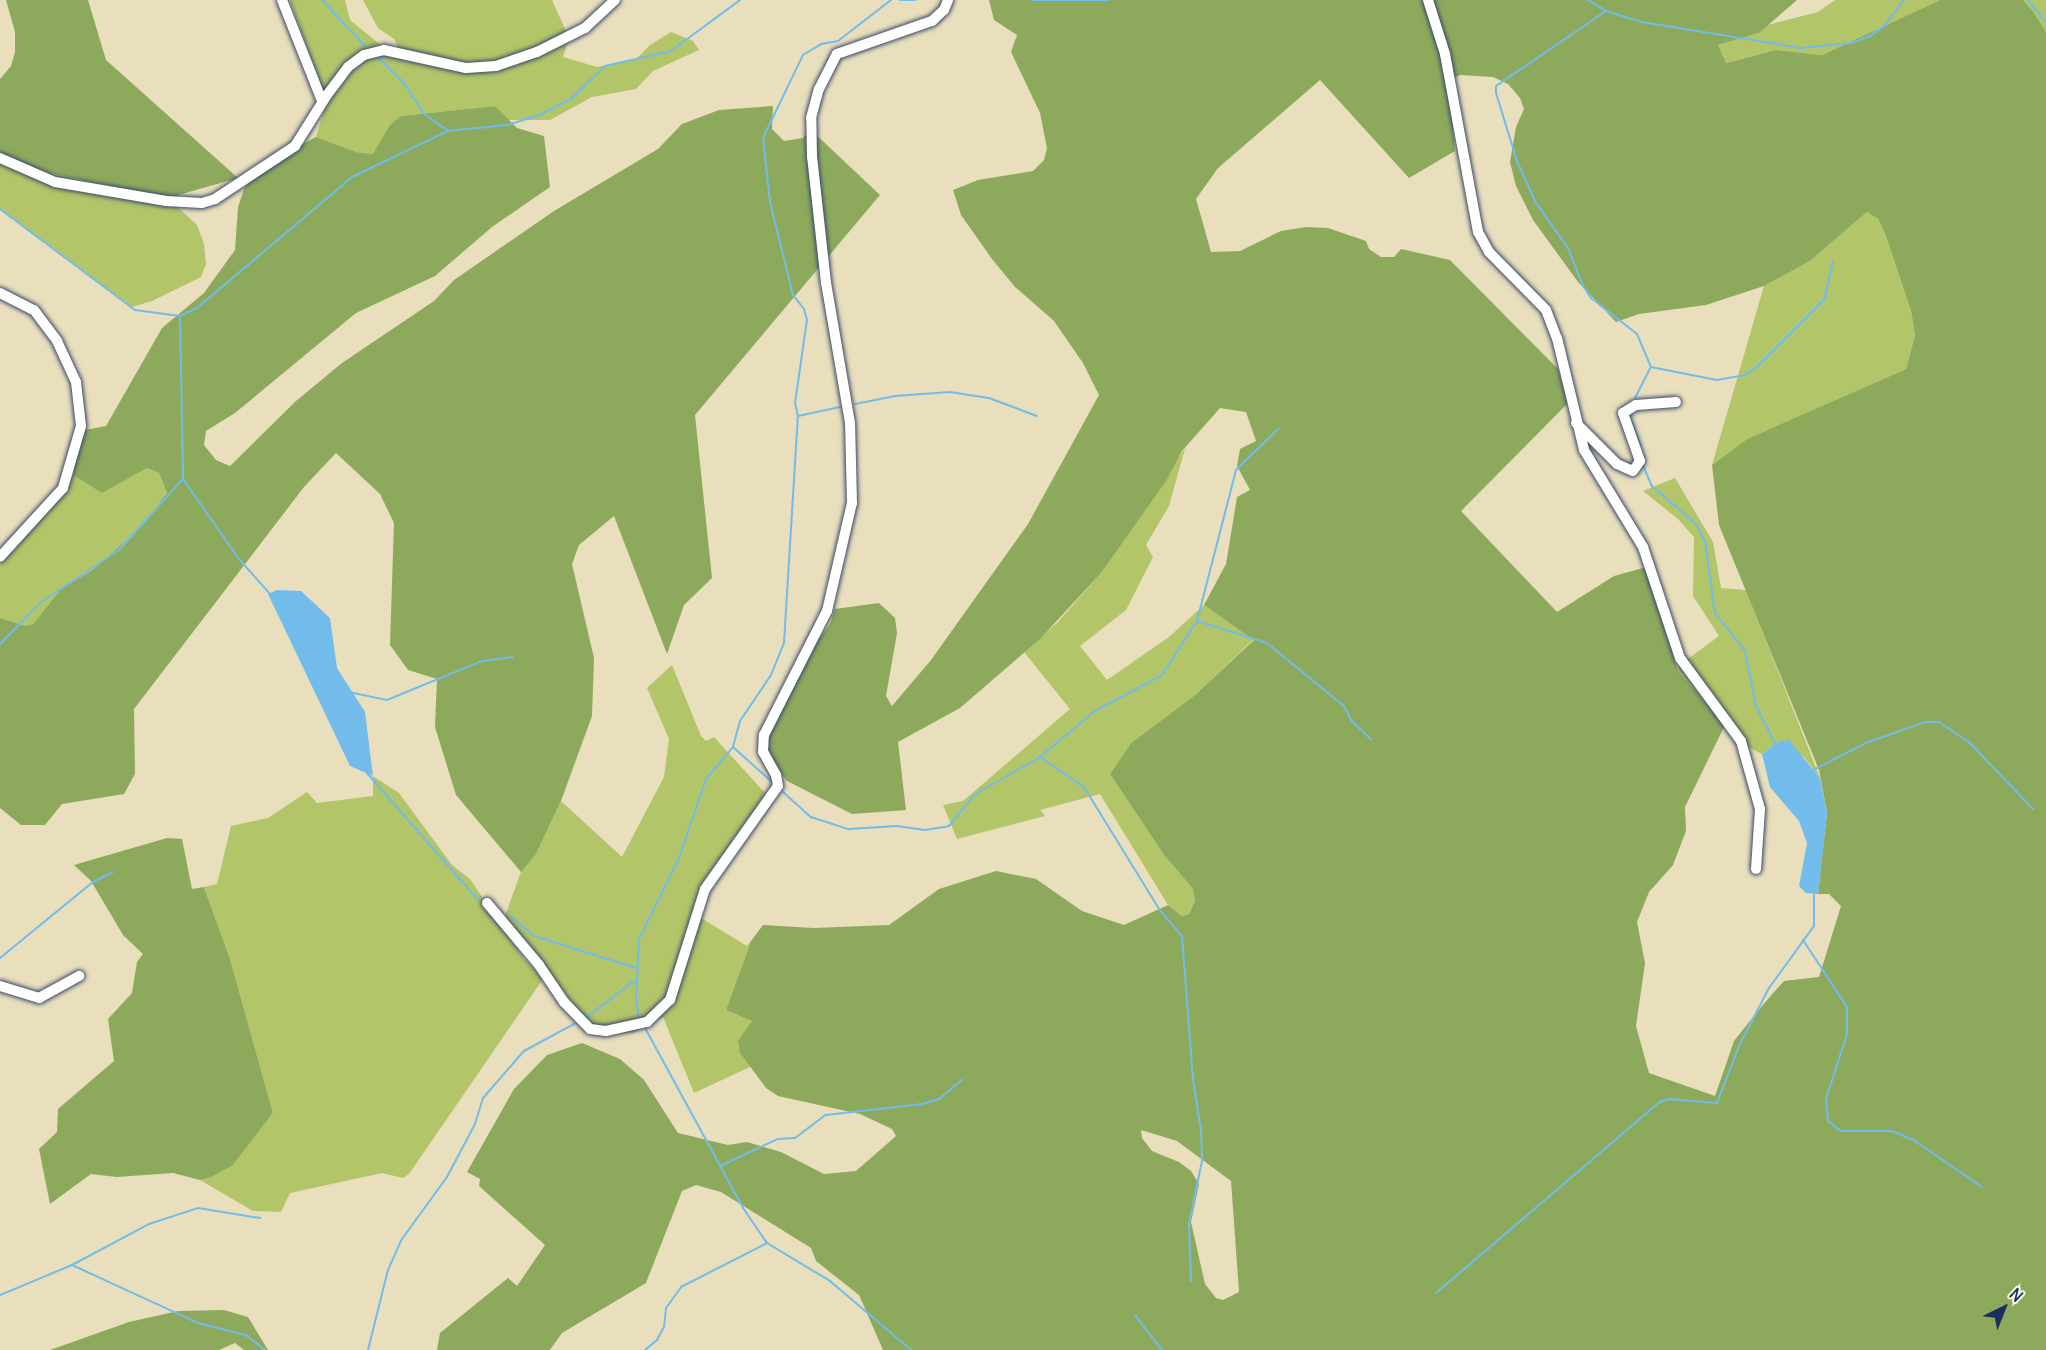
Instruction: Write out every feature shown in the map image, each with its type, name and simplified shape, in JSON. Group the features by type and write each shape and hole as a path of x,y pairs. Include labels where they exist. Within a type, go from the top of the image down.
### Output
{"street":[{"path":"282,0 322,101"},
{"path":"0,158 54,182 166,201 202,203 216,199 295,146 322,101 355,60 373,51 406,54 465,68 496,66 537,52 585,28 615,0"},
{"path":"487,903 539,965 564,1002 590,1029 606,1031 647,1022 670,1000 705,889 778,786 777,775 763,752 764,735 827,610 852,502 850,423 826,283 811,147 812,118 819,89 837,54 932,21 944,10 948,0"},
{"path":"1428,0 1445,54 1478,232 1489,252 1546,310 1557,338 1575,423 1592,468 1643,547 1680,658 1741,741 1760,809 1756,869"},
{"path":"0,293 34,310 57,341 76,382 81,426 63,488 0,557"},
{"path":"1575,423 1617,465 1633,471 1641,461 1624,418 1626,409 1676,402"},
{"path":"0,986 39,998 79,976"}],"green space":[{"path":"6,0 88,0 106,60 238,178 168,198 24,167 0,153 0,79 11,66 15,52 15,32"},
{"path":"290,0 345,0 350,20 383,47 398,47 394,39 378,28 363,0 552,0 569,38 563,57 597,67 636,59 650,45 671,32 693,41 699,50 653,71 636,89 592,97 550,120 508,120 495,106 401,116 373,154 356,152 316,137 327,101"},
{"path":"989,0 1797,0 1759,33 1718,45 1726,63 1776,50 1822,55 1940,0 2023,0 2033,11 2046,32 2046,1350 883,1350 859,1295 816,1261 811,1248 721,1192 696,1185 682,1191 646,1283 562,1333 550,1350 437,1350 440,1333 508,1278 517,1286 545,1245 479,1186 480,1179 467,1172 514,1089 547,1055 582,1043 620,1059 644,1080 678,1133 728,1145 747,1142 781,1152 824,1174 856,1171 896,1136 892,1129 860,1114 778,1096 766,1088 740,1053 738,1041 752,1021 726,1010 751,941 763,925 814,928 889,925 939,889 996,871 1036,879 1082,911 1124,925 1168,905 1182,916 1189,914 1195,901 1193,889 1164,855 1110,774 1131,743 1195,695 1254,640 1204,605 1226,564 1237,497 1250,490 1237,466 1240,449 1256,441 1246,412 1220,408 1182,451 1166,481 1101,573 1041,638 960,708 898,742 906,810 852,814 787,781 763,751 798,667 830,624 835,609 879,603 895,618 897,633 886,696 892,706 931,660 1028,524 1099,395 1083,363 1054,321 1015,287 992,259 961,215 953,190 978,180 1033,171 1044,160 1047,148 1040,113 1011,52 1017,35 994,20","holes":["1461,75 1493,77 1508,84 1520,98 1524,109 1516,127 1510,162 1516,186 1533,220 1578,282 1616,322 1639,314 1706,305 1764,286 1810,261 1867,212 1878,219 1886,236 1911,311 1915,335 1906,369 1747,439 1712,465 1719,525 1819,770 1827,813 1818,894 1829,894 1841,906 1819,977 1784,981 1761,1007 1734,1041 1715,1096 1649,1073 1636,1026 1645,963 1637,922 1649,892 1673,865 1686,831 1685,807 1725,725 1678,671 1649,571 1643,568 1614,576 1557,612 1461,511 1568,403 1558,369 1450,260 1401,249 1394,257 1381,257 1369,249 1366,241 1328,228 1306,227 1281,231 1240,251 1211,252 1196,199 1218,168 1320,80 1409,178 1455,151 1449,79","1141,1130 1177,1141 1231,1181 1239,1292 1223,1300 1216,1298 1205,1284 1191,1222 1199,1184 1191,1171 1179,1162 1152,1151 1142,1138"]},
{"path":"1835,0 1940,0 1822,55 1776,50 1725,63 1718,45 1759,33 1764,26 1818,12"},
{"path":"2023,0 2046,0 2046,32 2033,11"},
{"path":"495,106 517,128 544,136 550,187 492,227 435,276 356,313 235,413 206,431 204,445 216,460 230,466 296,401 342,363 434,301 454,280 554,211 658,149 682,124 719,110 773,106 772,129 784,141 803,138 810,129 880,195 695,415 712,578 684,605 667,654 614,516 579,545 572,564 594,658 592,716 561,801 536,854 521,872 456,795 435,727 437,679 408,670 390,645 394,523 380,494 336,453 304,487 134,709 135,774 124,794 62,804 45,825 21,825 0,808 0,618 26,626 33,624 61,589 91,571 138,530 167,493 159,473 147,468 102,493 73,475 80,431 106,426 162,328 204,293 235,250 238,207 244,189 264,165 316,137 356,152 373,154 390,125 401,116"},
{"path":"0,153 168,198 197,225 204,244 206,264 201,277 152,301 132,307 0,209"},
{"path":"1867,212 1878,219 1886,236 1911,311 1915,335 1906,369 1747,439 1712,465 1764,286 1810,261"},
{"path":"1185,448 1169,506 1146,545 1153,557 1126,610 1080,646 1107,680 1169,637 1204,605 1254,639 1195,695 1131,743 1110,774 1164,855 1193,889 1195,901 1189,914 1182,916 1168,905 1100,794 1040,810 1045,816 957,839 943,805 963,801 1070,709 1024,652 1057,623 1101,573"},
{"path":"147,468 159,473 167,493 138,530 91,571 61,589 33,624 26,626 0,618 0,558 73,475 102,492"},
{"path":"1675,478 1713,542 1721,588 1746,590 1820,778 1804,757 1778,742 1762,754 1732,739 1725,725 1678,671 1677,667 1719,636 1693,596 1694,537 1678,519 1643,491"},
{"path":"672,665 701,736 706,741 714,737 765,793 745,835 712,881 701,918 747,946 751,941 726,1010 752,1021 740,1053 752,1066 694,1093 663,1017 633,1033 596,1033 505,916 523,866 536,854 561,801 622,857 664,777 669,739 647,688"},
{"path":"373,776 399,793 452,865 470,879 523,958 543,979 409,1174 403,1178 382,1173 290,1193 281,1212 253,1211 200,1180 233,1165 273,1113 230,959 204,887 217,884 231,826 268,818 307,792 317,803 373,796"},
{"path":"167,838 182,839 192,889 204,887 230,959 273,1113 233,1165 211,1177 200,1180 173,1173 117,1177 91,1174 50,1204 39,1149 57,1132 58,1109 114,1061 108,1019 132,993 137,962 143,954 123,935 91,881 74,865"},
{"path":"224,1310 248,1317 268,1350 244,1350 235,1343 219,1350 50,1350 129,1322 178,1311"}],"water":[{"path":"277,590 301,591 330,618 337,668 365,712 373,776 350,766 268,594"},
{"path":"1789,740 1820,778 1827,813 1818,894 1806,893 1799,886 1807,843 1799,821 1770,787 1762,754 1778,742"}],"waterway":[{"path":"322,0 365,46"},
{"path":"0,209 135,310 180,316 197,308 352,177 448,131 507,125 537,116 572,98 605,66 671,51 740,0"},
{"path":"639,1019 636,998 639,939 679,858 706,779 733,747 740,721 771,675 784,643 798,416 795,403 807,320 804,309 793,295 770,202 763,138 803,55 821,44 838,41 891,0"},
{"path":"900,0 915,0"},
{"path":"1032,0 1109,0"},
{"path":"1588,0 1606,11 1642,22 1801,48 1852,43 1870,36 1885,25 1904,0"},
{"path":"2028,0 2046,22"},
{"path":"1606,11 1496,86 1496,93 1517,161 1536,203 1568,248 1583,286 1591,298 1637,334 1651,367"},
{"path":"378,57 404,83 424,114 448,131"},
{"path":"1651,367 1717,380 1745,375 1757,367 1824,300 1833,261"},
{"path":"180,316 183,479 239,559 271,595"},
{"path":"1635,398 1651,367"},
{"path":"855,404 895,396 950,392 989,398 1037,416"},
{"path":"798,416 840,407"},
{"path":"1631,420 1640,445"},
{"path":"783,792 811,817 849,829 897,826 925,830 949,826 974,795 1040,757 1095,711 1162,675 1197,621 1236,470 1279,428"},
{"path":"1642,463 1652,486 1697,525 1705,542 1715,613 1745,651 1756,706 1775,744"},
{"path":"0,644 40,603 119,550 183,479"},
{"path":"1197,621 1267,643 1344,706 1351,720 1371,739"},
{"path":"349,692 387,700 482,661 513,657"},
{"path":"1811,771 1866,743 1925,722 1939,722 1969,742 2033,809"},
{"path":"733,747 772,782"},
{"path":"1040,757 1084,787 1159,909 1182,936 1202,1161 1189,1224 1191,1281"},
{"path":"367,773 479,901"},
{"path":"0,958 93,882 113,872"},
{"path":"1436,1293 1660,1102 1669,1099 1717,1103 1739,1046 1769,988 1814,926 1814,891"},
{"path":"511,916 534,936 636,968"},
{"path":"1803,940 1847,1007 1847,1034 1826,1099 1828,1121 1841,1131 1892,1131 1915,1141 1982,1187"},
{"path":"584,1019 637,979"},
{"path":"368,1350 388,1270 402,1239 447,1177 475,1124 483,1098 524,1051 574,1024"},
{"path":"645,1028 743,1208 767,1243 830,1281 911,1350"},
{"path":"720,1166 778,1139 795,1138 826,1115 922,1104 939,1099 962,1080"},
{"path":"0,1295 72,1265 149,1224 198,1208 260,1218"},
{"path":"645,1350 657,1340 664,1327 666,1308 681,1287 767,1243"},
{"path":"72,1265 198,1323 246,1335 265,1350"},
{"path":"1135,1315 1162,1350"}]}
